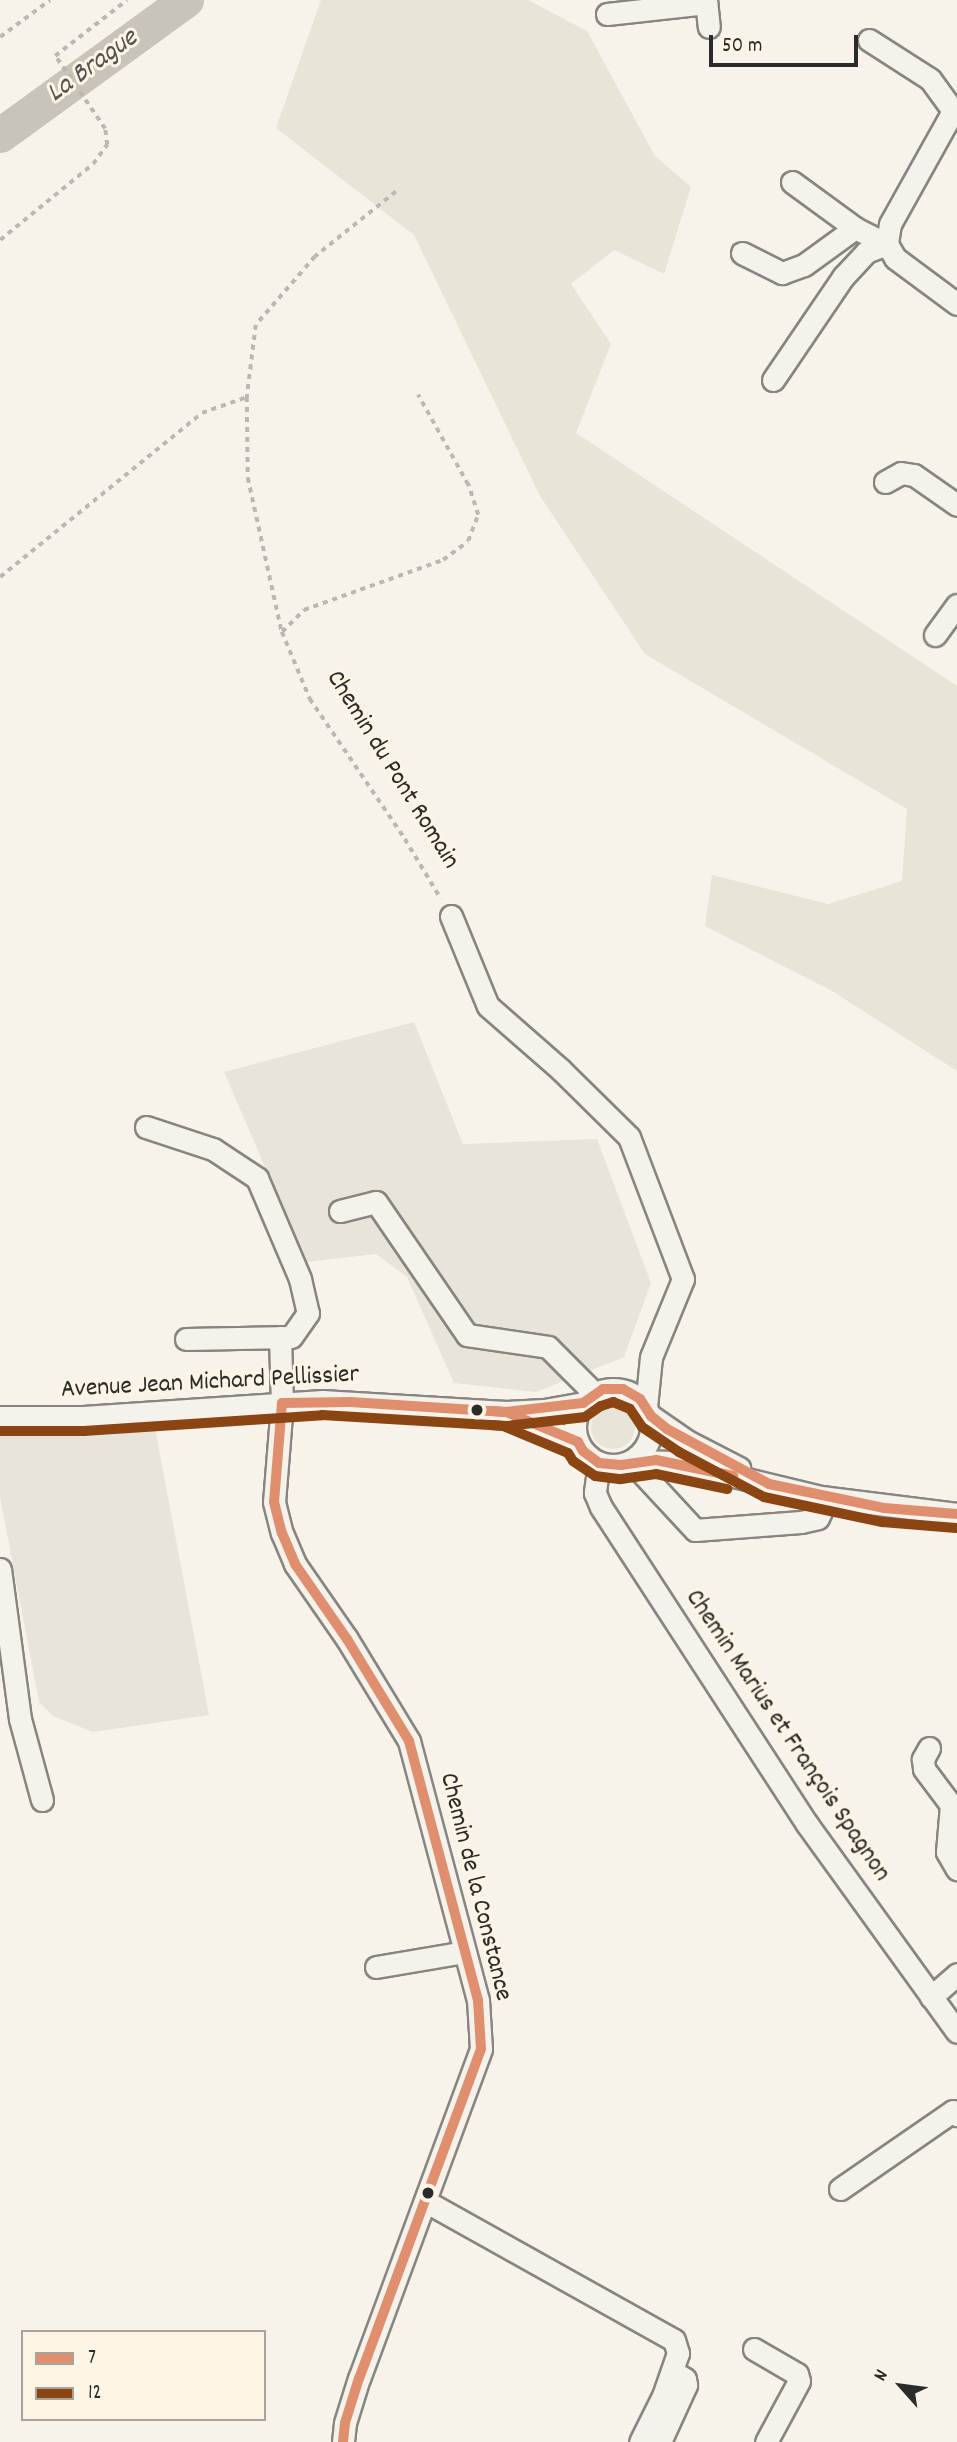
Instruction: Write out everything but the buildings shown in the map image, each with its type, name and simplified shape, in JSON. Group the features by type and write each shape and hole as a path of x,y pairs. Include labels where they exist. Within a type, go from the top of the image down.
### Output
{"street":[{"path":"607,14 706,2 709,27"},
{"path":"869,40 930,79 953,111 890,224 887,244"},
{"path":"792,183 855,228 887,244 895,258 957,304"},
{"path":"742,253 782,273 804,265 855,228"},
{"path":"773,380 843,277 866,251 887,244"},
{"path":"885,482 901,474 914,475 957,505"},
{"path":"935,635 957,605"},
{"path":"451,916 488,1006 561,1070 629,1137 683,1279 652,1357 648,1411 652,1426 647,1447 631,1461 621,1465 599,1463 590,1458 578,1442 575,1422 589,1398 603,1390 623,1389 648,1411 687,1441 769,1484"},
{"path":"146,1128 213,1149 257,1178 300,1279 308,1313 291,1337 186,1339"},
{"path":"340,1211 376,1202 467,1335 548,1347 589,1398"},
{"name":"Chemin de la Constance","path":"280,1337 282,1403 274,1502 282,1533 295,1563 409,1741 478,2000 481,2049 359,2378 345,2423 343,2442"},
{"path":"623,1389 652,1357"},
{"name":"Avenue Jean Michard Pellissier","path":"0,1417 83,1417 282,1403 350,1402 506,1412 544,1410 589,1398"},
{"name":"Avenue Jean Michard Pellissier","path":"506,1412 578,1442"},
{"path":"631,1461 676,1462 827,1498 884,1508 957,1514"},
{"path":"631,1461 695,1530 801,1522 818,1518 827,1498"},
{"name":"Chemin Marius et François Spagnon","path":"599,1463 595,1493 601,1507 807,1824 931,1997 953,2016"},
{"path":"0,1569 20,1719 41,1800"},
{"path":"929,1748 923,1759 924,1769 953,1801 947,1852 957,1869"},
{"path":"376,1967 465,1952"},
{"path":"931,1997 957,1974"},
{"path":"841,2189 953,2111 957,2115"},
{"path":"425,2201 674,2340 678,2353 640,2442"},
{"path":"754,2349 797,2374 799,2381 766,2442"},
{"path":"660,2442 686,2385 685,2379 672,2371"}],"path":[{"path":"0,37 50,0"},
{"path":"0,240 93,164 107,145 106,129 55,56 127,0"},
{"name":"Chemin du Pont Romain","path":"396,192 316,257 257,325 247,397 248,478 282,632 310,699 405,839 451,916"},
{"path":"282,632 304,610 443,560 468,541 478,515 468,485 418,395"},
{"path":"0,577 202,412 247,397"}],"shaded area":[{"path":"321,0 528,0 587,31 655,156 691,187 664,274 614,250 571,284 611,344 576,433 957,686 957,1071 832,991 705,926 712,875 828,904 902,881 907,809 645,654 540,496 414,235 276,128"},
{"path":"414,1022 463,1144 597,1139 651,1283 624,1357 536,1392 454,1383 407,1277 376,1254 306,1262 224,1072"},
{"path":"613,1405 628,1412 635,1427 628,1442 613,1449 598,1442 591,1427 598,1412"},
{"path":"155,1428 209,1715 93,1732 53,1716 39,1702 0,1497 0,1432"}],"waterway":[{"name":"La Brague","path":"0,135 186,0"}],"transit line":[{"name":"7","path":"282,1403 350,1402 506,1412 583,1403 603,1389 623,1389 640,1399 651,1416 667,1429 769,1484 884,1508 957,1514"},
{"name":"12","path":"0,1431 84,1431 322,1415 507,1426 585,1417 601,1406 613,1402 630,1409 642,1427 679,1452 764,1497 882,1522 956,1528"},
{"name":"7","path":"282,1403 274,1502 282,1533 295,1564 347,1639 409,1741 478,2000 481,2049 359,2378 345,2423 343,2442"},
{"name":"7","path":"492,1411 506,1412 578,1442 583,1451 599,1463 621,1465 656,1460 733,1476"},
{"name":"12","path":"491,1425 503,1426 568,1453 573,1461 595,1476 621,1479 656,1474 727,1489"}]}
